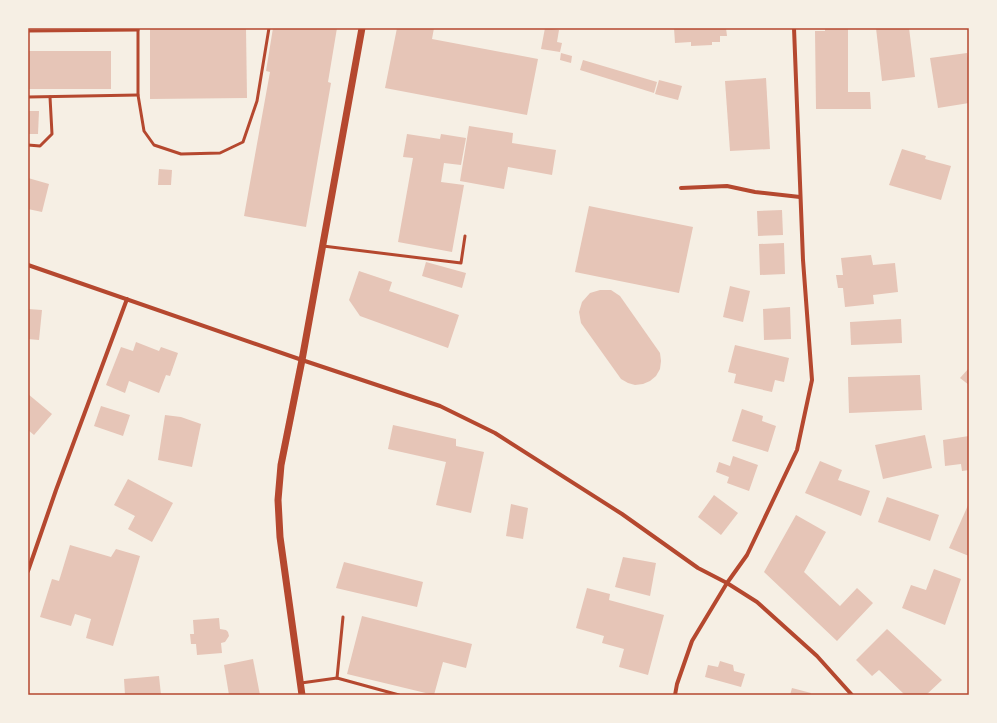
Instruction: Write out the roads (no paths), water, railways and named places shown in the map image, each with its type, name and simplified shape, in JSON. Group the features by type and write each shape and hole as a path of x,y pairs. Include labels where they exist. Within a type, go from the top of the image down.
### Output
{"street":[{"path":"302,695 280,537 278,500 281,465 302,360 362,28"},
{"path":"675,695 677,684 692,640 727,583 747,555 797,450 812,380 803,260 794,28"},
{"path":"681,188 727,186 755,192 800,197"},
{"path":"28,265 440,406 496,433 622,514 698,568 727,583 757,602 817,656 852,695"},
{"path":"28,571 56,490 127,299"}],"lane":[{"path":"28,30 138,29 138,95 144,132 154,145 181,154 220,153 243,142 257,101 269,28"},
{"path":"28,97 138,95"},
{"path":"28,145 40,146 52,134 50,97"},
{"path":"323,246 461,263 465,236"},
{"path":"336,678 343,617"},
{"path":"300,683 336,678 399,695"}]}
